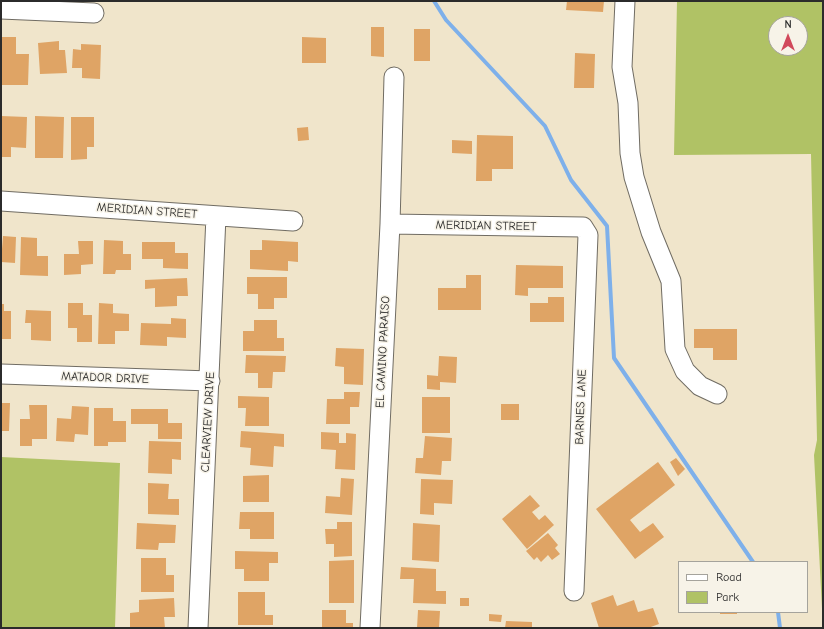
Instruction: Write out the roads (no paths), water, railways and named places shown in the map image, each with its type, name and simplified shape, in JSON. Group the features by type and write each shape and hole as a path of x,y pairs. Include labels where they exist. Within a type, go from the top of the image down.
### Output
{"street":[{"path":"625,1 622,67 628,103 630,153 634,177 652,232 671,281 675,349 685,371 700,386 717,394"},
{"path":"9,6 94,13"},
{"name":"EL CAMINO PARAISO","path":"370,628 390,224 394,77"},
{"name":"MERIDIAN STREET","path":"1,201 293,221"},
{"name":"CLEARVIEW DRIVE","path":"198,628 210,381 216,216"},
{"name":"MERIDIAN STREET","path":"390,224 582,227"},
{"name":"BARNES LANE","path":"574,591 588,235 582,227"},
{"name":"MATADOR DRIVE","path":"1,374 210,381"}],"waterway":[{"path":"434,1 446,20 545,126 571,180 607,226 614,358 752,561"},
{"path":"778,613 780,628"}]}
